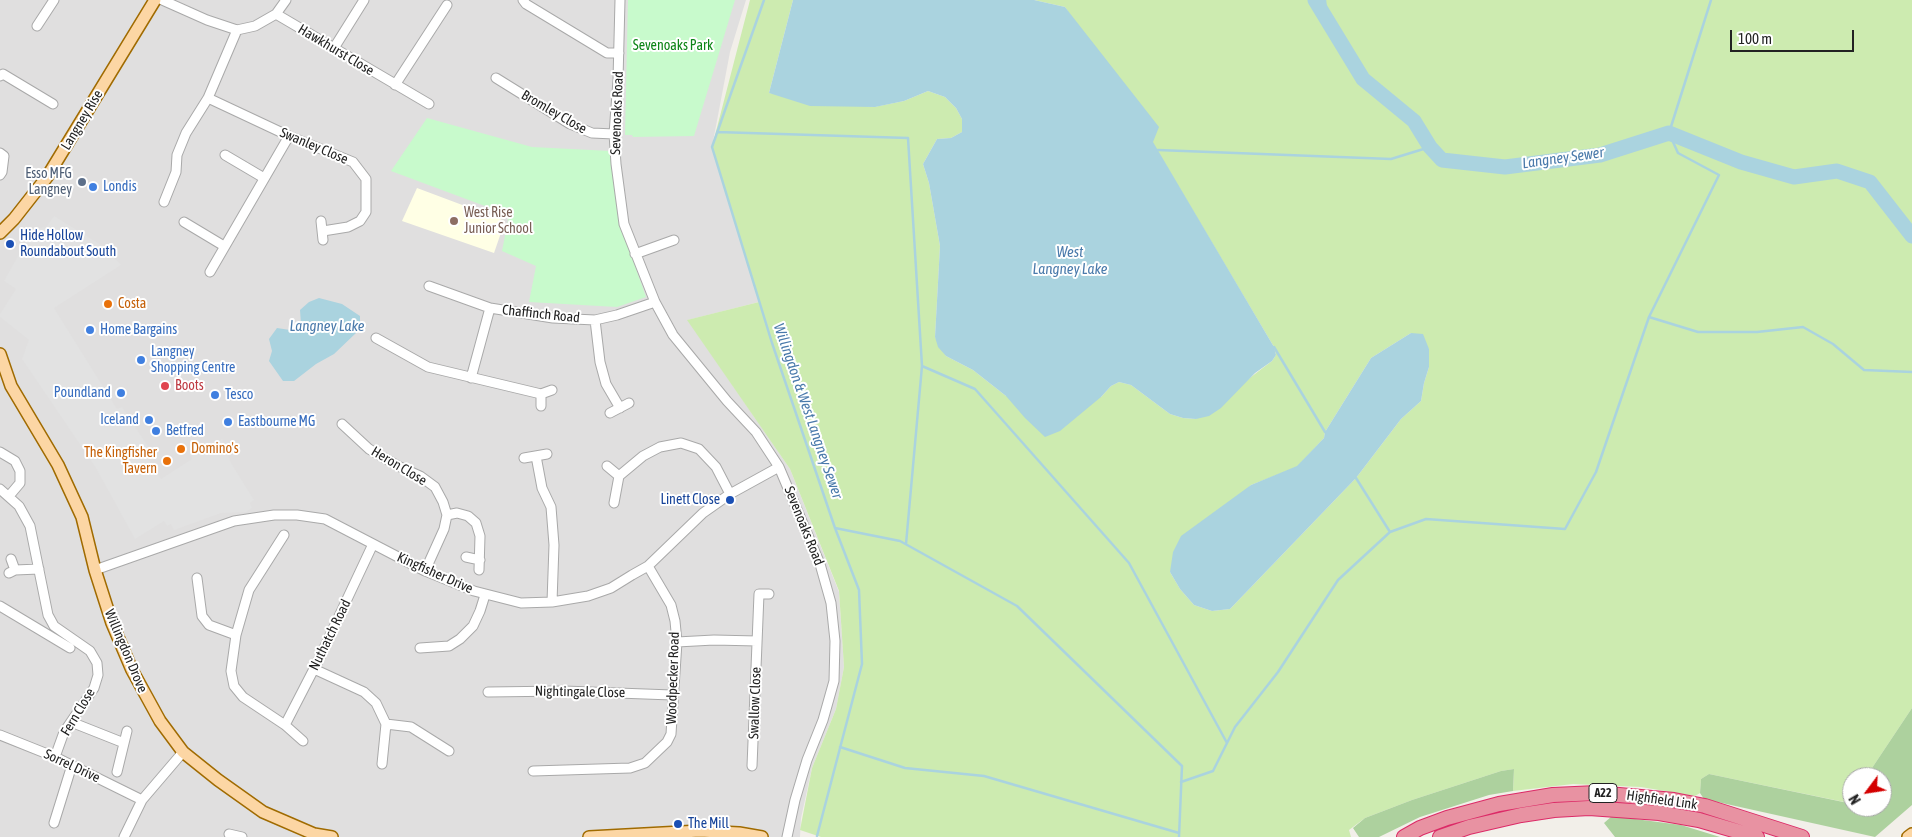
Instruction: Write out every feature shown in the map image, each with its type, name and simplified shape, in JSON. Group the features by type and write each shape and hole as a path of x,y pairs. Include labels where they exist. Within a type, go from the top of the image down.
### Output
{"highway":[{"name":"Highfield Link","path":"1404,837 1420,828 1447,818 1498,804 1553,795 1598,793 1657,798 1705,806 1802,837"},
{"name":"Highfield Link","path":"1440,837 1469,827 1521,815 1554,810 1589,808 1659,813 1699,820 1757,837"}],"main road":[{"name":"Langney Rise","path":"0,233 48,178 155,0"},
{"name":"Willingdon Drove","path":"0,354 11,386 58,466 82,517 95,570 112,623 132,670 160,722 184,752 263,812 314,834 332,837"},
{"name":"Willingdon Drove","path":"0,377 11,386"},
{"path":"589,837 700,831 739,833 762,837"},
{"path":"1908,837 1912,834"}],"street":[{"path":"37,26 54,0"},
{"path":"162,0 237,30 255,26 276,14 286,0"},
{"path":"334,48 364,0"},
{"path":"523,0 526,4 607,53 619,53"},
{"name":"Sevenoaks Road","path":"620,0 614,134 624,224 655,302 673,335 690,358 756,432 779,467 820,564 831,603 836,641 834,681 823,720 795,800 787,837"},
{"path":"395,85 447,5"},
{"name":"Hawkhurst Close","path":"276,14 429,104"},
{"path":"164,202 176,172 177,155 186,133 208,98 237,30"},
{"path":"0,76 3,74 53,104"},
{"name":"Bromley Close","path":"496,78 570,124 592,134 614,134"},
{"name":"Swanley Close","path":"208,98 289,136 353,162 366,179 366,212 360,221 323,235 322,221"},
{"path":"210,272 289,136"},
{"path":"0,153 4,156 0,175"},
{"path":"225,155 264,178"},
{"path":"184,222 224,246"},
{"path":"636,254 674,240"},
{"name":"Chaffinch Road","path":"429,286 490,308 553,318 595,320 617,315 655,302"},
{"path":"471,378 490,308"},
{"path":"595,320 600,362 606,384 620,408"},
{"path":"376,338 428,367 541,394 552,390"},
{"path":"541,394 541,406"},
{"path":"610,413 629,403"},
{"name":"Heron Close","path":"342,424 369,449 420,476 435,487 447,515"},
{"path":"614,503 619,476 643,456 660,447 681,443 699,449 716,466 730,494"},
{"path":"0,452 15,461 20,471 20,483 9,496"},
{"path":"524,458 547,454"},
{"path":"536,456 542,488 551,507 554,545 552,602"},
{"path":"607,466 619,476"},
{"name":"Kingfisher Drive","path":"95,570 234,521 274,515 297,515 325,519 425,571 485,595 521,603 552,602 588,596 611,588 648,566 703,512 730,494 779,467"},
{"name":"Fern Close","path":"0,489 19,506 30,526 48,615 54,626 90,651 97,663 98,674 94,688 64,732 55,757"},
{"path":"425,571 444,529 447,515 458,514 468,516 476,523 480,536 479,565 466,558"},
{"path":"284,535 249,590 236,635 231,671 234,686 243,697 285,725 303,741"},
{"name":"Nuthatch Road","path":"285,725 314,669 373,544"},
{"path":"11,559 12,572 39,569"},
{"name":"Woodpecker Road","path":"533,771 630,768 645,763 667,742 671,734 676,642 671,605 648,566"},
{"path":"196,578 202,616 209,625 236,635"},
{"name":"Swallow Close","path":"752,766 759,594 769,594"},
{"path":"420,648 449,646 460,639 473,626 485,595"},
{"path":"0,606 70,648"},
{"path":"676,642 714,640 757,641"},
{"path":"314,669 364,692 376,703 386,724 382,764"},
{"name":"Nightingale Close","path":"488,692 564,691 672,695"},
{"path":"71,722 124,743"},
{"path":"386,724 411,726 449,751"},
{"path":"117,772 127,731"},
{"name":"Sorrel Drive","path":"0,735 55,757 142,800"},
{"path":"124,837 142,800 184,752"},
{"path":"54,822 72,765"},
{"path":"229,834 242,837"}],"shaded area":[{"path":"0,0 746,0 730,52 712,147 759,302 688,320 790,469 839,592 844,667 836,709 812,768 801,818 800,837 0,837"},
{"name":"West Rise Junior School","path":"417,188 505,221 494,253 402,221"},
{"path":"54,216 106,248 121,265 54,308 117,409 122,407 153,454 148,459 161,479 192,459 190,454 203,445 207,449 222,439 231,463 254,500 250,503 252,508 246,512 221,513 174,530 171,524 167,526 164,521 135,539 96,468 22,359 29,340 0,317 16,289 4,281 33,229 46,227"}],"green space":[{"name":"Sevenoaks Park","path":"628,0 735,0 694,136 633,137 632,135 625,135"},
{"path":"750,0 793,0 769,93 874,107 904,101 928,91 945,97 956,108 962,119 962,132 951,138 937,139 923,164 929,183 940,246 935,337 946,356 973,370 1006,396 1101,397 1111,386 1119,382 1131,385 1170,414 1196,419 1272,361 1276,355 1274,347 1152,142 1065,7 1034,0 1912,0 1912,708 1873,767 1842,767 1842,802 1709,774 1701,779 1700,793 1695,796 1641,787 1573,784 1513,791 1514,769 1501,771 1412,800 1365,818 1349,830 1351,837 821,837 800,830 812,768 836,709 844,667 839,591 790,469 687,320 759,302 712,147","holes":["1411,333 1429,349 1429,367 1421,401 1401,419 1356,478 1230,609 1212,611 1194,605 1180,589 1170,572 1251,485 1297,467 1324,438 1325,432 1371,358"]},
{"path":"427,118 532,147 611,151 622,229 646,297 617,307 529,302 536,266 502,251 509,215 391,171"},
{"path":"1912,708 1912,805 1875,837 1704,799 1700,793 1701,779 1709,774 1842,802 1842,817 1892,817 1892,767 1873,767"},
{"path":"1514,769 1513,791 1489,795 1420,817 1379,837 1359,837 1353,828 1365,818 1412,800 1501,771"},
{"path":"1612,816 1681,825 1720,837 1615,837 1604,823"}],"water":[{"name":"West Langney Lake","path":"793,0 1034,0 1065,7 1159,127 1153,142 1274,347 1276,355 1272,361 1255,373 1221,408 1209,416 1196,419 1170,414 1131,385 1119,382 1111,386 1101,397 1060,431 1045,437 1006,396 973,370 946,356 938,347 935,337 940,246 929,183 923,164 937,139 951,138 962,132 962,119 956,108 945,97 928,91 904,101 875,107 810,106 769,93"},
{"name":"Langney Lake","path":"319,298 342,304 360,316 360,325 356,333 334,354 316,364 294,381 283,381 269,361 272,351 269,339 277,328 290,330 301,324 300,310 309,302"},
{"path":"1411,333 1423,334 1429,349 1429,367 1421,401 1401,419 1356,478 1230,609 1212,611 1194,605 1180,589 1170,572 1173,552 1181,536 1251,485 1297,466 1324,438 1325,432 1371,358"}],"waterway":[{"name":"Willingdon & West Langney Sewer","path":"764,0 712,147 772,343 835,528 859,590 862,664 817,836"},
{"name":"Langney Sewer","path":"1315,0 1363,79 1414,121 1430,147 1442,160 1505,167 1600,155 1669,133 1741,162 1794,177 1837,171 1870,182 1912,236"},
{"path":"1325,0 1327,21"},
{"path":"1181,782 1213,771 1235,727 1278,672 1338,580 1390,532 1426,519 1565,529 1596,472 1649,317 1719,175 1678,153 1669,133 1711,0"},
{"path":"717,132 908,138 922,366 906,544"},
{"path":"1158,150 1391,159 1430,147"},
{"path":"1649,317 1698,332 1757,332 1803,327 1833,344 1864,370 1912,372"},
{"path":"1274,347 1325,432"},
{"path":"922,366 975,389 1129,563 1227,743"},
{"path":"1356,478 1390,532"},
{"path":"835,528 900,541 1017,606 1182,766 1179,837"},
{"path":"840,747 905,768 984,776 1179,833"}],"place":[{"name":"Esso MFG Langney","path":"82,182"},
{"name":"Londis","path":"93,187"},
{"name":"West Rise Junior School","path":"454,221"},
{"name":"Hide Hollow Roundabout South","path":"10,244"},
{"name":"Costa","path":"108,304"},
{"name":"Home Bargains","path":"90,330"},
{"name":"Langney Shopping Centre","path":"141,360"},
{"name":"Boots","path":"165,386"},
{"name":"Poundland","path":"121,393"},
{"name":"Tesco","path":"215,395"},
{"name":"Iceland","path":"149,420"},
{"name":"Eastbourne MG","path":"228,422"},
{"name":"Betfred","path":"156,431"},
{"name":"Domino's","path":"181,449"},
{"name":"The Kingfisher Tavern","path":"167,461"},
{"name":"Linett Close","path":"730,500"},
{"name":"The Mill","path":"678,824"}]}
